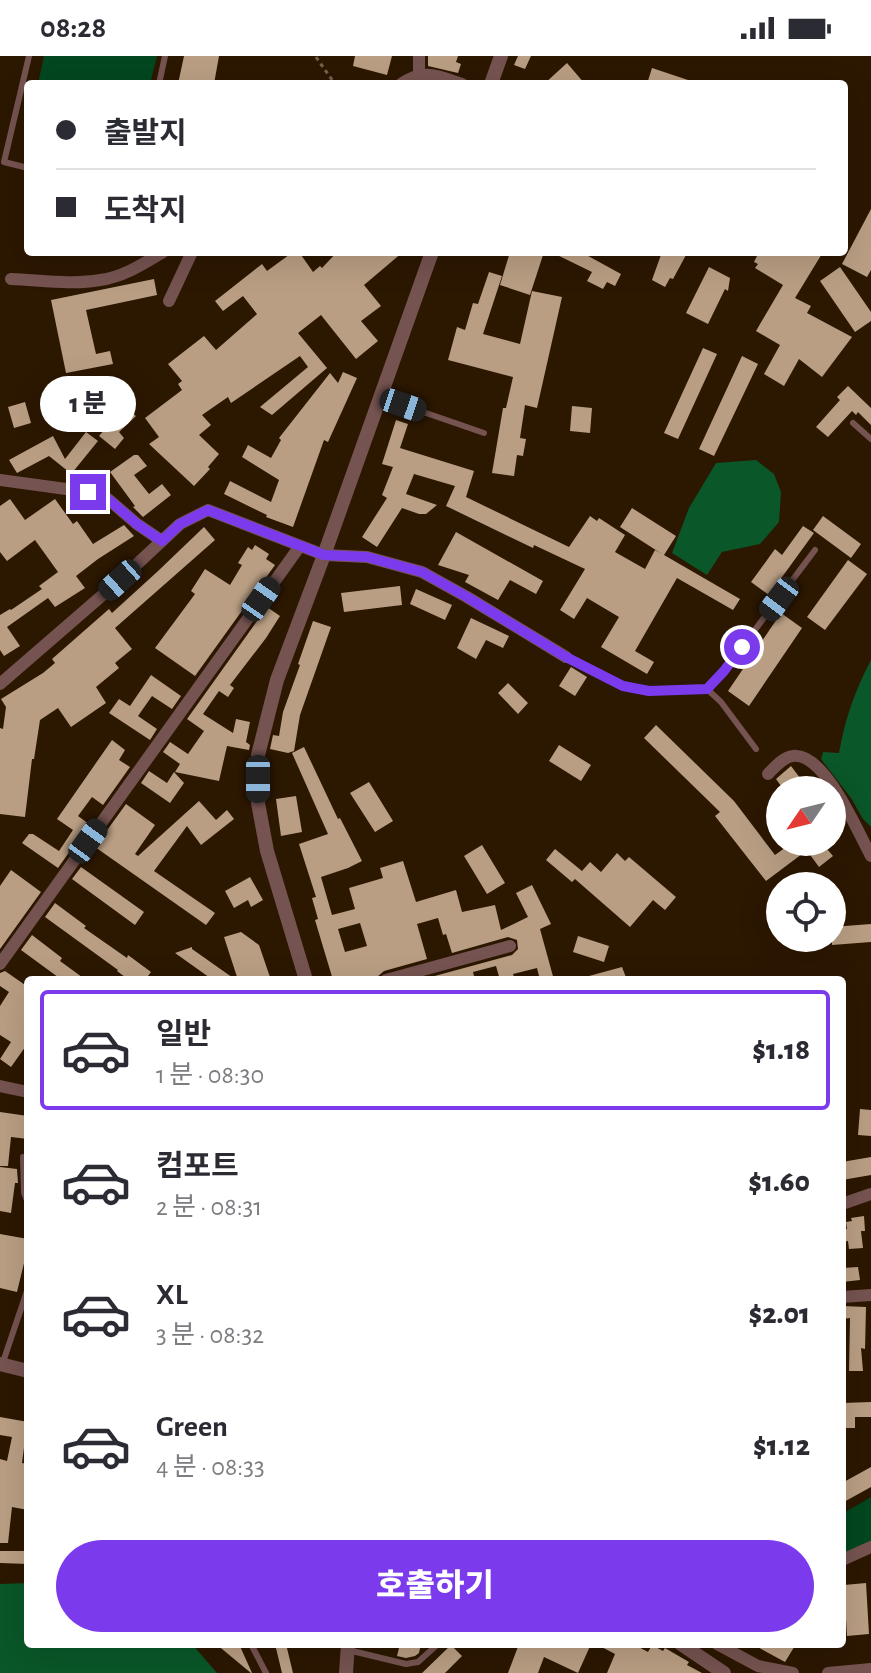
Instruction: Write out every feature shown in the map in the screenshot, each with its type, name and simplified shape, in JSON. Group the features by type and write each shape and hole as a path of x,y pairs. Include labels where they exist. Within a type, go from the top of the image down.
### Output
{"street":[{"path":"419,56 419,74"},
{"path":"492,80 501,56"},
{"path":"407,80 424,73 450,80"},
{"path":"11,279 102,280 132,270 156,256"},
{"path":"169,301 190,256"},
{"path":"305,976 267,851 258,803 258,755 277,680 431,256"},
{"path":"0,480 88,492 108,499 162,541"},
{"path":"0,684 180,524 208,510 324,555 367,557 422,572 566,657"},
{"path":"0,964 300,546"},
{"path":"768,774 785,758 796,755 806,758 840,796 871,856"},
{"path":"401,976 510,946"},
{"path":"0,1086 24,1091"},
{"path":"846,1203 871,1194"},
{"path":"846,1297 871,1295"},
{"path":"1,1365 24,1370"},
{"path":"846,1558 871,1547"},
{"path":"346,1673 348,1648"},
{"path":"687,1648 724,1673"},
{"path":"724,1648 758,1666 793,1673"},
{"path":"828,1673 871,1669"}],"lane":[{"path":"24,167 4,162 29,56"},
{"path":"160,80 165,56"},
{"path":"379,400 403,405 484,433"},
{"path":"853,423 871,439"},
{"path":"566,657 623,686 649,691 707,689 815,550"},
{"path":"707,689 721,702 756,749"},
{"path":"23,1157 24,1193"},
{"path":"1,1365 24,1299"},
{"path":"253,1648 266,1673"},
{"path":"351,1648 406,1664 418,1662 434,1648"}],"path":[{"path":"316,57 332,80"}],"green space":[{"path":"44,56 157,56 151,80 39,80"},
{"path":"756,460 774,474 781,492 779,522 760,544 722,552 707,575 672,553 689,508 716,463"},
{"path":"871,660 871,827 846,792 846,776 834,776 821,759 823,752 839,753 860,682"},
{"path":"871,1497 871,1543 846,1552 846,1512"},
{"path":"24,1583 24,1648 195,1648 217,1673 0,1673 0,1584"}],"building":[{"path":"184,56 219,56 215,80 179,80"},
{"path":"355,56 392,56 387,75 353,66"},
{"path":"428,56 458,56 456,62 461,64 458,73 428,66"},
{"path":"518,56 531,56 525,69 514,65"},
{"path":"567,63 582,80 548,80"},
{"path":"652,68 688,80 648,80"},
{"path":"871,209 871,270 867,277 842,264"},
{"path":"288,256 302,256 313,272 320,266 322,268 333,256 398,256 364,285 381,306 361,321 378,341 356,359 321,315 298,333 327,368 272,415 260,407 308,367 300,356 231,403 228,397 202,415 211,425 199,435 219,454 194,486 149,444 159,437 145,418 182,390 178,384 182,381 168,364 204,336 216,350 257,314 243,296 223,311 215,301 262,264 267,271"},
{"path":"509,256 543,256 530,295 500,285"},
{"path":"559,256 588,256 621,274 615,286 607,282 603,289 587,281 592,272"},
{"path":"661,256 685,256 665,287 652,280"},
{"path":"757,256 821,256 795,298 811,306 807,313 852,337 822,377 799,359 784,386 764,374 780,345 756,331 783,285 755,268 758,264 754,262"},
{"path":"709,267 730,278 728,291 725,289 708,324 686,313"},
{"path":"840,267 871,312 871,321 855,332 820,281"},
{"path":"489,272 502,276 483,334 520,344 532,291 562,297 537,408 525,405 520,438 526,439 523,456 517,455 514,476 492,473 503,408 506,408 513,377 448,360 457,327 465,330 473,303 478,304"},
{"path":"154,279 157,295 86,310 96,354 110,351 113,364 66,373 51,300"},
{"path":"703,348 717,354 678,439 664,433"},
{"path":"742,356 758,364 714,456 699,449"},
{"path":"343,372 357,378 328,442 324,440 293,527 266,517 224,494 230,481 271,502 279,480 242,457 248,445 271,458 281,440 279,438 330,373 338,383"},
{"path":"848,386 871,408 871,425 858,412 856,415 852,411 828,437 816,427"},
{"path":"78,388 88,404 58,415 52,405"},
{"path":"25,402 31,423 14,428 8,407"},
{"path":"572,406 592,408 590,433 570,431"},
{"path":"124,407 136,416 119,432 124,438 115,449 99,436"},
{"path":"396,420 408,424 400,448 474,471 466,497 569,547 590,516 597,521 599,518 625,535 615,552 645,569 655,550 662,554 620,527 632,508 676,536 664,555 740,599 733,610 677,578 635,651 654,662 647,674 601,647 619,617 587,598 574,619 560,610 585,569 446,506 455,486 414,474 406,494 437,505 426,514 402,508 377,547 362,537 387,498 382,495 393,467 382,464"},
{"path":"86,432 98,441 72,473 74,476 49,456 17,473 9,460 53,436 65,459"},
{"path":"138,455 147,466 134,475 149,494 162,484 171,495 143,517 110,472"},
{"path":"10,499 25,520 55,499 73,524 77,521 93,544 124,525 134,536 76,576 85,588 55,607 48,598 7,627 20,646 4,656 0,650 0,615 42,589 39,586 58,572 35,540 7,561 0,552 0,506"},
{"path":"823,516 861,544 851,558 813,530"},
{"path":"803,526 814,533 769,595 751,582 775,549 782,555"},
{"path":"204,527 215,540 115,628 132,649 115,663 119,668 96,687 106,703 71,727 58,708 40,720 25,817 0,814 0,728 3,729 6,707 1,699 55,663 52,659 109,609 112,613"},
{"path":"456,532 543,581 536,594 510,580 498,600 465,582 469,575 438,565"},
{"path":"255,545 269,554 266,559 275,565 195,676 155,648 195,594 191,591 205,569 230,585 248,547 252,550"},
{"path":"848,560 867,574 825,630 807,617"},
{"path":"400,586 402,605 344,612 341,593"},
{"path":"416,589 452,605 445,620 410,604"},
{"path":"267,607 280,616 230,685 234,688 228,697 219,691 203,714 233,733 236,719 250,722 246,742 250,745 249,750 227,746 219,781 175,772 180,764 163,752 170,742 188,754 204,731 187,719"},
{"path":"781,613 802,628 749,706 728,691"},
{"path":"471,618 509,636 503,648 486,640 476,659 457,648"},
{"path":"313,621 331,627 300,715 294,751 288,753 270,749 273,735 279,736 283,712"},
{"path":"571,667 587,677 575,696 559,686"},
{"path":"151,675 181,696 172,709 152,696 138,716 157,729 150,740 109,713 119,699 130,706"},
{"path":"508,683 528,703 518,714 498,693"},
{"path":"656,725 734,801 766,843 766,856 799,856 778,872 766,872 766,881 715,816 720,812 644,738"},
{"path":"112,740 125,750 119,760 130,767 103,805 92,797 78,816 89,824 58,868 22,843 29,834 33,834 59,851 73,830 57,819"},
{"path":"559,745 591,765 581,781 549,761"},
{"path":"304,747 362,861 321,877 332,915 355,909 349,888 383,878 380,868 403,861 416,902 456,890 462,912 495,905 501,930 528,917 516,893 532,885 551,924 540,929 553,976 539,976 537,968 514,976 499,976 496,966 473,972 474,976 435,976 512,955 518,949 517,940 508,937 452,953 438,918 417,924 427,959 384,971 378,976 332,976 315,920 318,919 312,898 316,897 299,844 328,834 292,753","holes":["360,923 367,946 345,952 338,929"]},
{"path":"791,766 798,776 779,776"},
{"path":"149,771 167,783 174,772 184,783 170,803 141,783"},
{"path":"369,782 393,821 375,832 350,793"},
{"path":"296,796 302,832 281,836 276,799"},
{"path":"199,801 216,820 227,810 234,819 201,845 187,826 154,871 215,913 206,925 95,847 126,804 155,825 135,854 138,856"},
{"path":"482,845 505,883 487,894 464,856"},
{"path":"555,849 582,871 590,862 601,872 617,853 625,861 629,857 676,897 665,910 653,900 630,927 575,879 572,882 546,860"},
{"path":"811,856 833,856 819,867"},
{"path":"81,867 144,912 135,925 72,879"},
{"path":"11,870 41,892 0,949 0,886"},
{"path":"250,877 263,900 251,907 248,900 234,908 225,891"},
{"path":"55,903 86,926 84,928 151,972 148,976 124,976 45,917"},
{"path":"871,924 871,942 846,944 846,926"},
{"path":"241,932 259,945 270,976 237,976 224,937"},
{"path":"32,935 81,976 57,976 21,950"},
{"path":"578,936 609,946 604,962 573,952"},
{"path":"192,947 230,976 207,976 175,953"},
{"path":"622,967 625,976 589,976"},
{"path":"5,971 24,984 24,1049 11,1067 0,1059 11,1042 0,1035 0,1006 9,992 0,986 0,973"},
{"path":"860,1109 871,1110 871,1136 858,1135"},
{"path":"0,1112 24,1115 24,1139 11,1137 8,1166 0,1166"},
{"path":"871,1157 871,1175 846,1179 846,1161"},
{"path":"0,1167 17,1169 18,1183 15,1183 11,1213 0,1211"},
{"path":"864,1216 865,1231 861,1231 863,1248 849,1249 846,1222 852,1221 851,1218"},
{"path":"0,1234 24,1238 24,1263 17,1292 0,1288"},
{"path":"858,1267 860,1280 846,1282 846,1268"},
{"path":"846,1306 866,1307 865,1349 861,1348 863,1371 849,1371 850,1318 846,1318"},
{"path":"871,1402 871,1417 855,1417 855,1428 846,1428 846,1403"},
{"path":"0,1417 24,1421 24,1509 12,1507 8,1543 0,1543 0,1459 7,1461 12,1437 0,1435"},
{"path":"871,1467 871,1487 846,1501 846,1481"},
{"path":"0,1551 24,1551 24,1564 0,1563"},
{"path":"866,1583 869,1634 847,1636 846,1585"},
{"path":"221,1648 241,1648 251,1673"},
{"path":"276,1648 287,1648 293,1673 282,1673"},
{"path":"399,1648 420,1648 415,1656 397,1656"},
{"path":"448,1648 454,1648 462,1656 445,1673 422,1673"},
{"path":"517,1648 589,1648 578,1673 544,1657 538,1673 508,1673"},
{"path":"604,1648 640,1648 648,1652 650,1648 663,1651 665,1648 702,1673 607,1673 615,1654"},
{"path":"759,1648 794,1648 785,1662"}],"route":[{"path":"88,492 108,499 162,541 180,524 208,510 324,555 367,557 422,572 566,657 623,686 649,691 707,689 742,647"}]}
